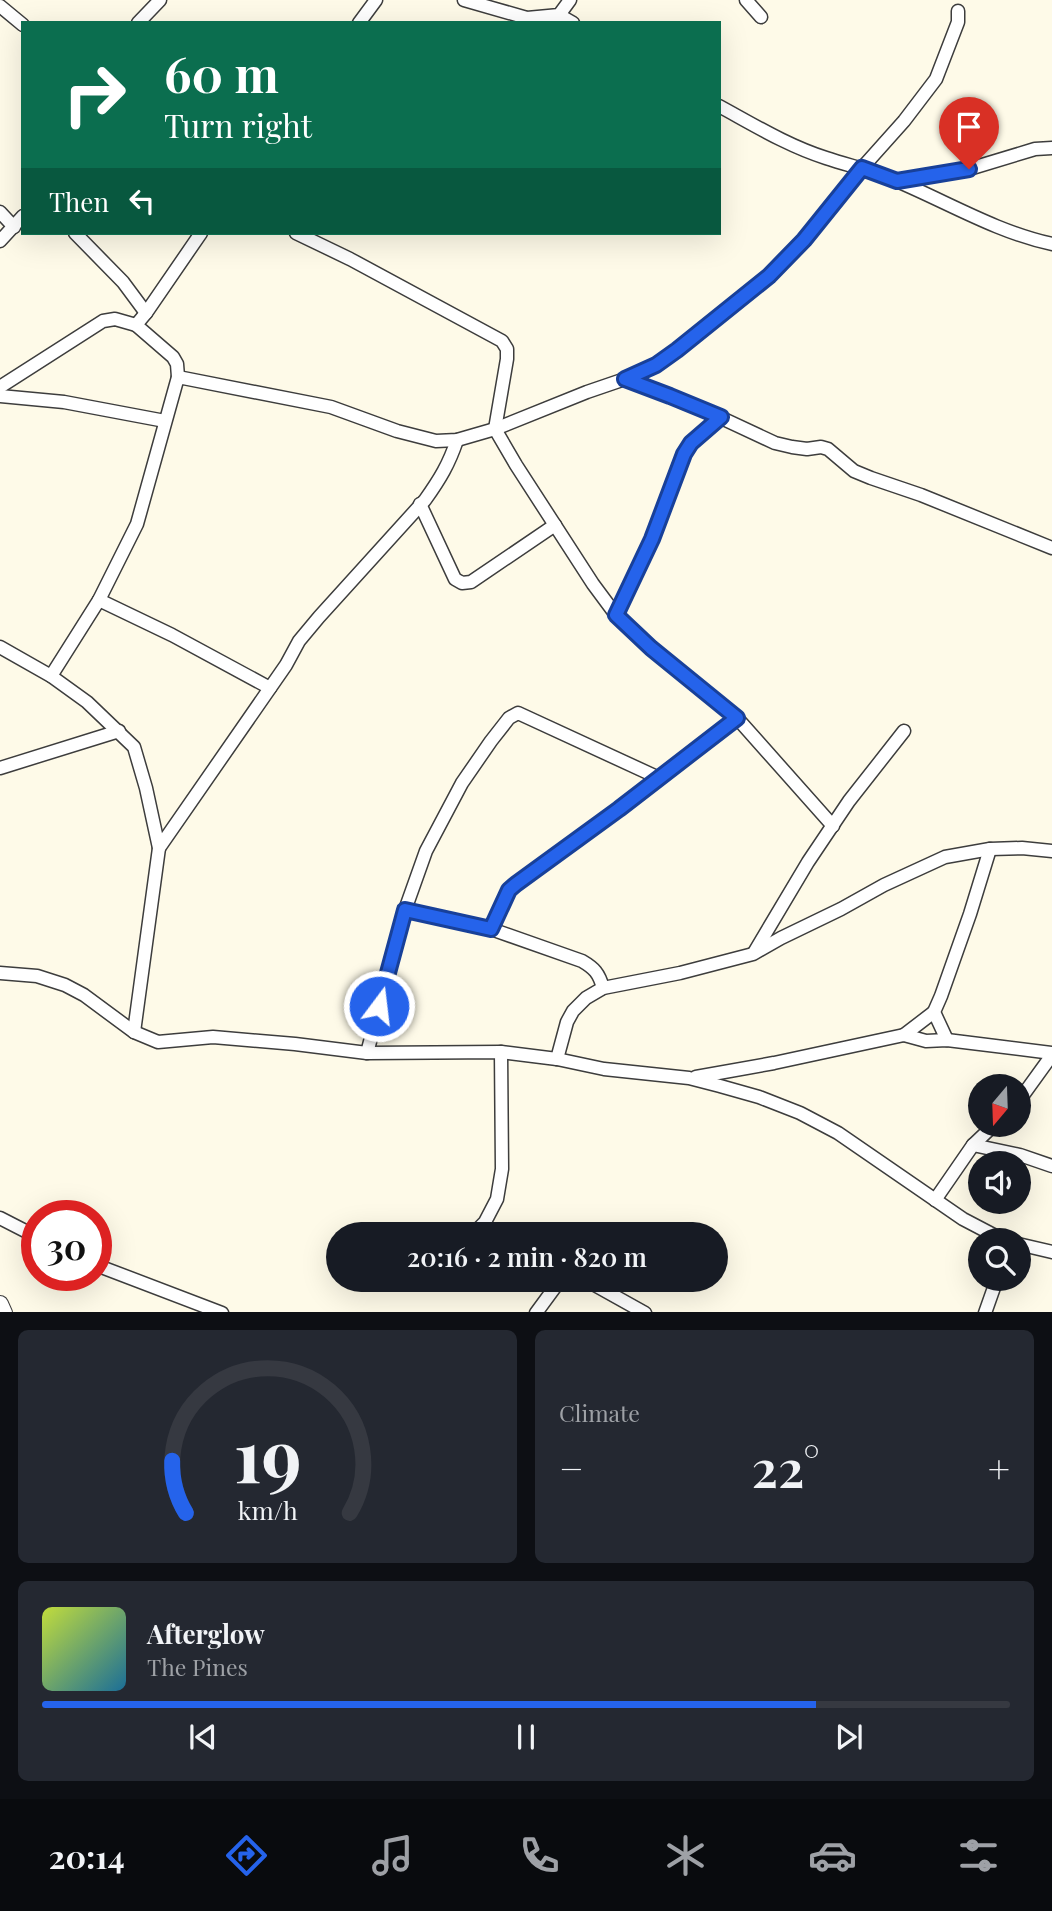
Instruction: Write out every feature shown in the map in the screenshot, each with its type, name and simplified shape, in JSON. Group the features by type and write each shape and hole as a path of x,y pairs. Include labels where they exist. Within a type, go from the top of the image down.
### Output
{"street":[{"path":"140,21 160,0"},
{"path":"360,21 376,0"},
{"path":"464,0 525,20 559,15 570,21"},
{"path":"559,15 570,0"},
{"path":"746,0 761,18"},
{"path":"0,6 21,23"},
{"path":"178,377 331,407 397,431 436,441 457,440 495,429 656,365 769,276 804,240 936,79 958,22 958,11"},
{"path":"721,107 787,143 897,181 991,225 1031,240 1052,244"},
{"path":"897,181 969,169 1035,149 1052,148"},
{"path":"0,212 14,227"},
{"path":"0,241 21,218"},
{"path":"77,235 123,282 146,313"},
{"path":"135,325 200,235"},
{"path":"300,235 350,258 502,341 507,349 507,359 495,429 593,584 616,615 651,648 737,718 833,826"},
{"path":"0,387 103,321 115,319 135,325 173,357 177,364 178,377 137,524 99,600 51,676"},
{"path":"625,379 721,417 775,443 828,449 854,471 1052,548"},
{"path":"0,396 64,402 165,421"},
{"path":"616,615 652,539 684,454 691,443 721,417"},
{"path":"159,848 270,688 299,641 439,481 450,462 457,440"},
{"path":"420,504 455,579 462,583 471,582 555,525"},
{"path":"99,600 172,635 270,688"},
{"path":"0,647 51,676 87,702 134,747 159,848 134,1032"},
{"path":"367,1053 405,910 426,851 454,797 491,741 512,715 518,713 659,778"},
{"path":"491,929 509,890 737,718"},
{"path":"0,768 119,731"},
{"path":"753,954 808,862 849,801 904,731"},
{"path":"689,1079 904,1035 933,1012 941,996 990,849"},
{"path":"557,1059 567,1022 573,1011 586,998 603,988 680,973 753,954 884,885 946,857 990,849 1052,851"},
{"path":"405,910 491,929 582,961 600,974 603,988"},
{"path":"0,973 37,976 65,985 84,995 134,1032 158,1042 214,1037 367,1053 501,1052 557,1059 604,1069 689,1079 759,1097 800,1113 838,1133 980,1228"},
{"path":"933,1012 947,1040"},
{"path":"904,1035 926,1041 947,1040 1052,1054 1031,1084"},
{"path":"485,1222 497,1199 502,1169 501,1052"},
{"path":"935,1200 980,1138"},
{"path":"973,1144 1052,1166"},
{"path":"0,1219 21,1229"},
{"path":"1031,1247 1052,1252"},
{"path":"112,1272 195,1307 222,1312"},
{"path":"985,1312 993,1291"},
{"path":"536,1312 551,1292"},
{"path":"608,1292 645,1312"},
{"path":"0,1304 4,1312"}],"route":[{"path":"379,1006 405,910 491,929 509,890 737,718 651,648 616,615 652,539 684,454 691,443 721,417 625,379 656,365 677,350 769,276 804,240 862,168 897,181 969,169"}]}
